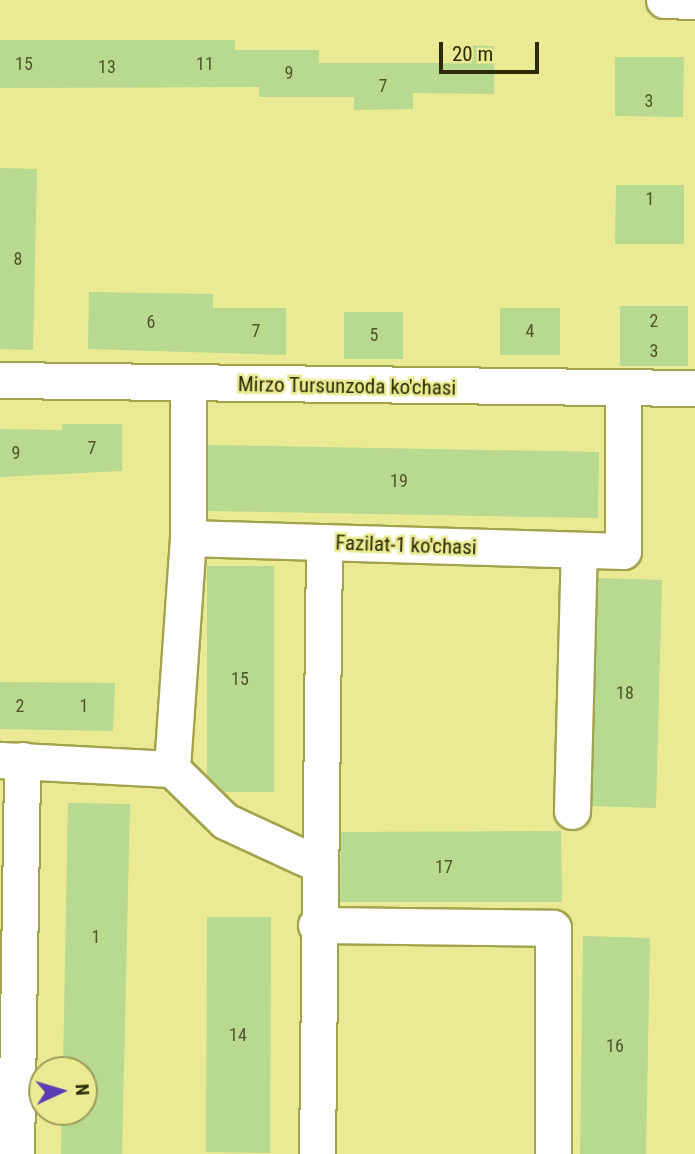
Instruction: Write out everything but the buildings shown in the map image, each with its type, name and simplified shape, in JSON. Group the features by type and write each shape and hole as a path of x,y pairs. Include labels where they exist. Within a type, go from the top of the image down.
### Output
{"street":[{"path":"664,0 695,1"},
{"name":"Mirzo Tursunzoda ko'chasi","path":"0,380 188,385 695,388"},
{"path":"172,769 188,538 188,385"},
{"name":"Fazilat-1 ko'chasi","path":"188,538 623,551 623,389"},
{"path":"317,1154 316,925 324,542"},
{"path":"572,811 579,550"},
{"path":"16,1154 11,760 172,769 225,821 318,864"},
{"path":"316,925 553,928 553,1154"}]}
